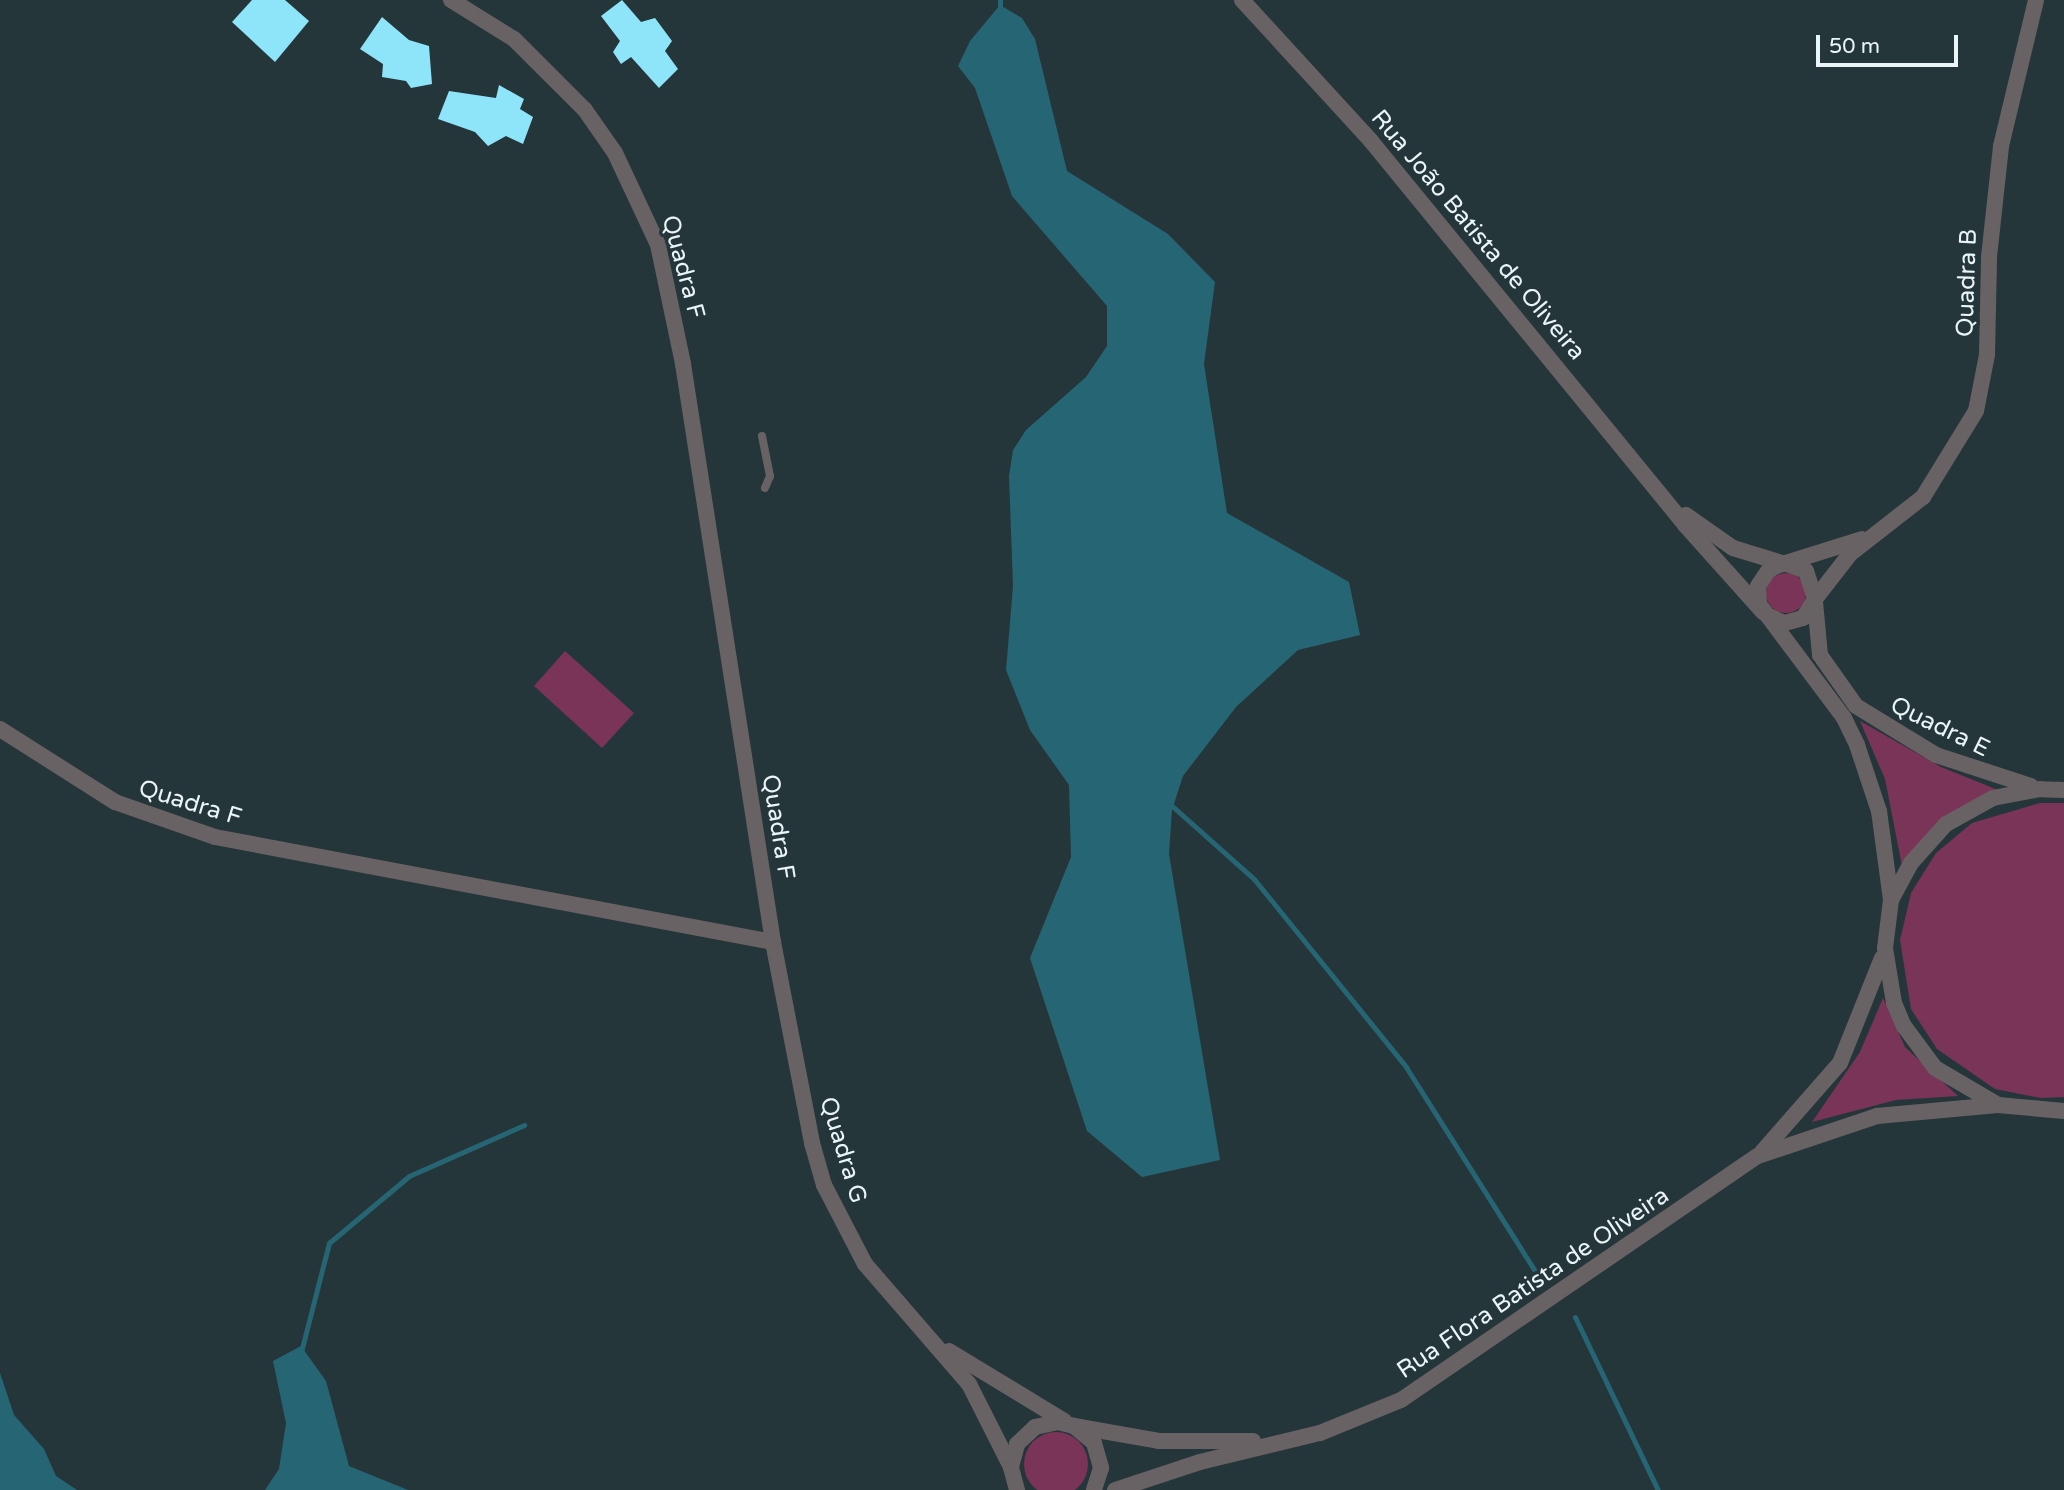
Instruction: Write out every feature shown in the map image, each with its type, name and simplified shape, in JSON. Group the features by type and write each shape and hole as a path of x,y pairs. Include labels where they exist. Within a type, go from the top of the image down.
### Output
{"street":[{"name":"Quadra F","path":"0,729 115,802 215,837 773,942 684,373 658,245 615,153 585,110 514,39 452,0"},
{"name":"Rua João Batista de Oliveira","path":"1242,0 1371,141 1673,505 1685,525 1765,614"},
{"name":"Quadra B","path":"1815,601 1838,566 1923,497 1944,471 1982,391 1999,158 2012,85 2036,0"},
{"name":"Rua João Batista de Oliveira","path":"1673,505 1734,548 1786,564"},
{"name":"Quadra B","path":"1786,564 1877,533"},
{"path":"1765,614 1794,622 1815,601 1812,579 1786,564 1762,578 1757,595 1765,614 1844,718 1857,744 1879,811 1891,900 1885,948 1894,1003 1917,1048 1954,1084 1998,1105 2064,1118"},
{"name":"Quadra E","path":"1815,601 1820,655 1856,706 1936,755 2040,789"},
{"path":"1891,900 1911,863 1946,824 1993,798 2040,789 2064,790"},
{"name":"Quadra G","path":"773,942 824,1185 865,1264 969,1384 1011,1469 1017,1490"},
{"name":"Rua Flora Batista de Oliveira","path":"1115,1490 1361,1419 1430,1383 1758,1156 1840,1063 1864,1013 1885,948"},
{"name":"Rua Flora Batista de Oliveira","path":"1758,1156 1877,1116 1998,1105"},
{"path":"2038,1112 2064,1111"},
{"name":"Quadra G","path":"933,1341 1072,1425"},
{"path":"1009,1490 1017,1444 1035,1427 1072,1425 1099,1455 1094,1490"},
{"name":"Rua Flora Batista de Oliveira","path":"1072,1425 1159,1441 1284,1440"}],"lane":[{"path":"762,436 771,476 765,488"}],"shaded area":[{"path":"1786,573 1794,574 1800,579 1805,585 1805,601 1800,607 1794,612 1786,613 1778,612 1772,607 1767,601 1766,593 1767,585 1772,579 1778,574"},
{"path":"565,651 634,713 602,748 534,686"},
{"path":"1860,721 1941,767 1998,790 1942,818 1902,866 1885,779"},
{"path":"2040,803 2064,803 2064,1097 2041,1098 1995,1089 1937,1049 1911,1009 1900,940 1911,893 1936,853 1972,823"},
{"path":"1883,998 1905,1047 1958,1096 1896,1100 1812,1122 1860,1052"},
{"path":"1056,1432 1074,1438 1082,1446 1088,1464 1082,1482 1074,1490 1056,1496 1038,1490 1030,1482 1024,1464 1030,1446 1038,1438"}],"water":[{"path":"1000,5 1022,18 1035,39 1067,171 1168,234 1215,282 1204,364 1227,513 1349,582 1360,635 1298,650 1236,707 1183,776 1172,810 1169,854 1220,1160 1142,1177 1087,1131 1030,958 1071,857 1069,785 1030,730 1006,670 1013,586 1009,476 1013,450 1026,430 1086,377 1107,346 1107,306 1012,196 975,88 958,66 970,41"},
{"path":"301,1346 326,1381 349,1466 408,1490 265,1490 279,1469 286,1423 273,1361"},
{"path":"0,1373 14,1415 44,1449 56,1476 77,1490 0,1490"}],"building":[{"path":"252,0 285,0 309,21 275,62 232,22"},
{"path":"622,0 641,22 655,18 672,41 665,51 678,69 659,88 631,57 621,64 613,52 620,41 601,16"},
{"path":"382,17 409,40 429,46 432,84 411,88 406,81 382,77 383,64 360,49"},
{"path":"499,85 524,99 520,109 533,117 523,144 506,136 488,146 475,132 438,119 449,91 496,98"}],"waterway":[{"path":"1000,0 1000,11"},
{"path":"1171,805 1254,879 1406,1067 1537,1274"},
{"path":"301,1352 329,1243 409,1176 524,1125"},
{"path":"1575,1317 1658,1490"}]}
